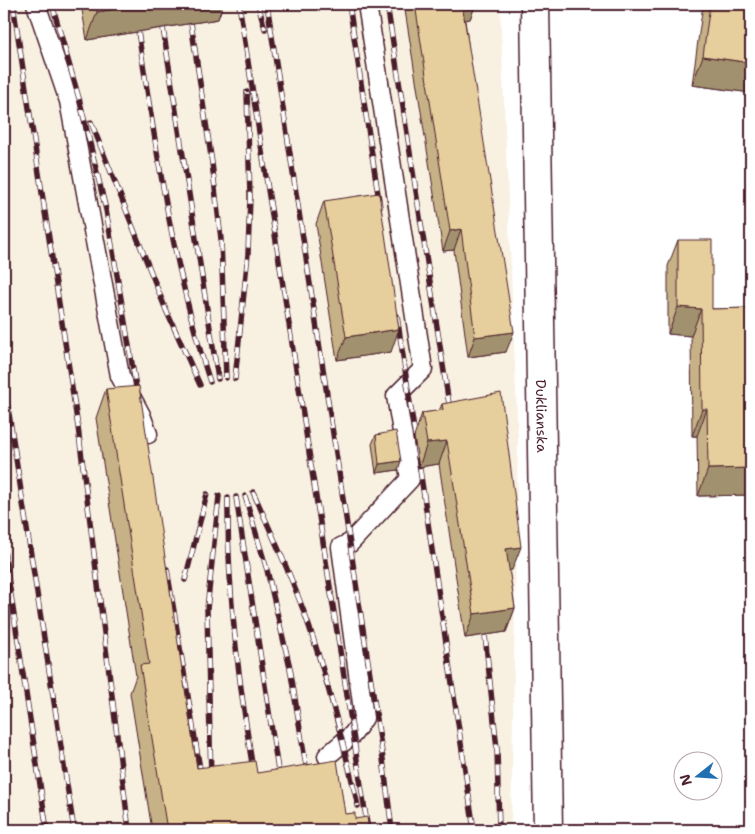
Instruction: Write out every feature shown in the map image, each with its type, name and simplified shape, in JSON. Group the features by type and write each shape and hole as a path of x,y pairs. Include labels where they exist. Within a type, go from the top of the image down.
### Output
{"street":[{"name":"Duklianska","path":"535,4 548,830"}],"lane":[{"path":"36,4 68,101 120,376 141,415 148,434"},
{"path":"327,756 353,734 364,718 341,547 350,543 410,479 396,396 423,369 367,4"}],"shaded area":[{"path":"4,4 500,4 518,440 511,830 4,830"}],"building":[{"path":"96,4 145,4 97,12"},
{"path":"415,4 462,4 514,332 475,337 461,229 450,231"},
{"path":"710,4 751,4 751,63 703,56"},
{"path":"379,193 399,329 346,337 324,201"},
{"path":"678,240 712,240 712,309 751,308 751,468 708,469 707,409 702,409 701,309 678,307"},
{"path":"139,386 197,768 255,761 257,773 337,760 345,814 355,813 355,819 367,817 369,830 167,830 140,665 149,664 106,389"},
{"path":"501,393 521,547 506,549 515,608 474,614 447,441 427,443 422,413 443,410 442,404"},
{"path":"396,431 401,461 379,464 376,435"},
{"path":"724,826 724,830 652,830 652,828"},
{"path":"467,828 467,830 446,830"}],"railway":[{"path":"13,4 78,427 129,830"},
{"path":"52,4 80,102 106,210 138,399"},
{"path":"239,4 368,830"},
{"path":"258,4 265,29"},
{"path":"267,4 383,759 392,830"},
{"path":"349,4 380,207"},
{"path":"387,4 451,417"},
{"path":"191,23 212,163 221,239 226,378"},
{"path":"163,28 218,379"},
{"path":"138,31 159,164 176,252 197,339 210,382"},
{"path":"235,379 248,254 250,197 247,92"},
{"path":"91,122 166,310 200,385"},
{"path":"397,316 474,830"},
{"path":"4,382 74,830"},
{"path":"253,492 290,575 309,626 330,693 358,806"},
{"path":"185,580 207,494"},
{"path":"211,780 207,609 219,496"},
{"path":"245,496 267,570 290,668 308,778"},
{"path":"236,497 280,783"},
{"path":"228,498 228,533 235,637 243,707 254,776"},
{"path":"4,550 47,830"},
{"path":"167,569 202,781"},
{"path":"485,635 497,749 499,830"}]}
